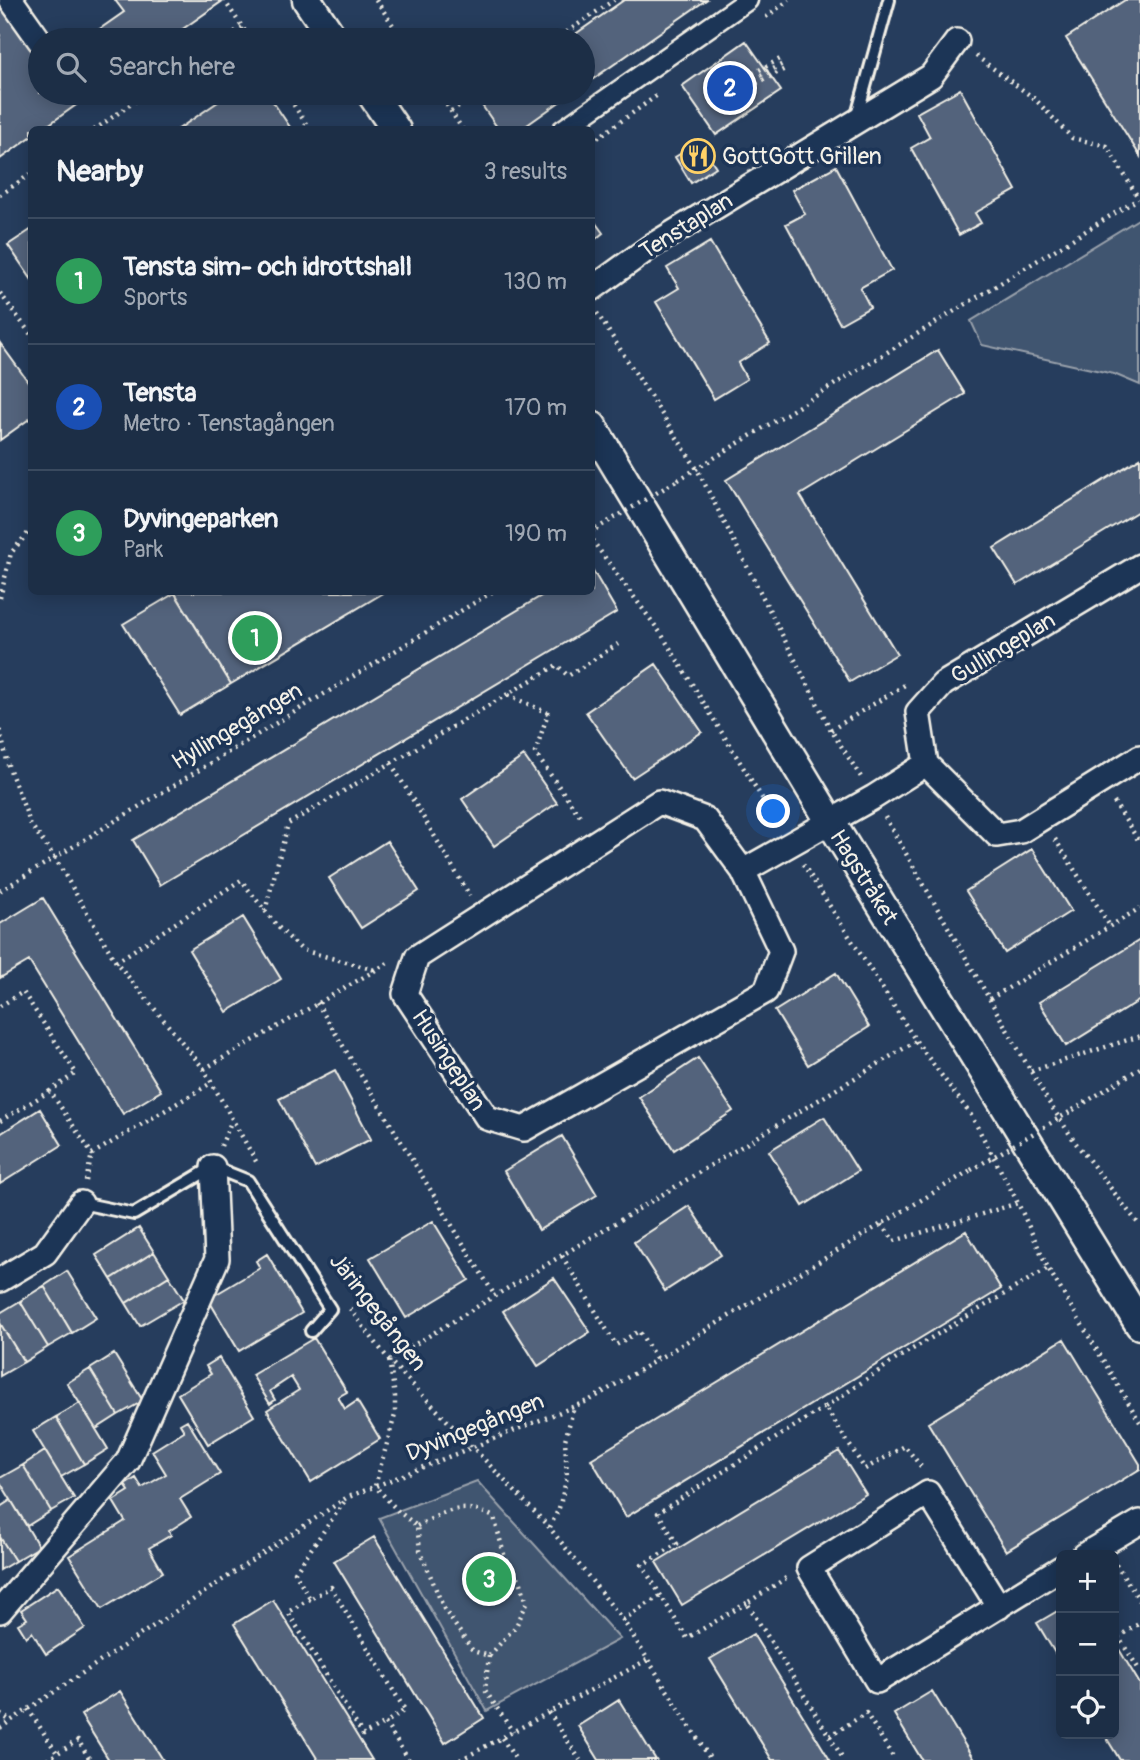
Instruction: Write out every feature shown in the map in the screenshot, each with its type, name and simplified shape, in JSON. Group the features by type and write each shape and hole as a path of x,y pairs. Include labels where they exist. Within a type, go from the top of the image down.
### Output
{"street":[{"path":"11,0 31,28"},
{"path":"307,0 326,28"},
{"path":"568,126 748,0"},
{"name":"Tenstaplan","path":"595,287 653,245 931,76 957,41"},
{"path":"378,105 393,126"},
{"name":"Hagstråket","path":"595,431 830,821 1140,1325"},
{"name":"Gullingeplan","path":"926,764 918,712 943,684 1140,566"},
{"path":"743,871 926,764 997,835 1021,831 1140,757"},
{"name":"Husingeplan","path":"659,802 705,819 743,871 781,951 766,991 524,1129 487,1118 405,994 417,957 659,802"},
{"path":"0,1611 128,1461 217,1259 212,1167"},
{"path":"0,1280 45,1253 81,1203"},
{"path":"999,1607 928,1493 809,1568 877,1681 999,1607 1056,1572"},
{"path":"1092,1550 1140,1522"}],"lane":[{"path":"855,123 889,0"},
{"path":"81,1203 134,1214 212,1167 248,1181 330,1309 311,1331"}],"path":[{"path":"224,0 242,27"},
{"path":"376,0 395,28"},
{"path":"573,28 614,0"},
{"path":"595,529 1139,199 1107,146 1072,138 1035,99 957,41"},
{"path":"783,64 718,97 783,64"},
{"path":"100,126 130,105"},
{"path":"294,105 307,126"},
{"path":"447,105 460,126"},
{"path":"451,111 460,105"},
{"path":"0,195 28,176"},
{"path":"0,293 28,331"},
{"path":"0,598 12,553 28,533"},
{"path":"595,544 662,635 730,742 790,845 916,1041 971,1115 1018,1203 1048,1268 1140,1422"},
{"name":"Hyllingegången","path":"0,891 487,595"},
{"path":"265,911 288,824 556,665 568,676 618,644"},
{"path":"507,694 548,713 535,753 580,817"},
{"path":"0,730 8,765 31,825 55,858 117,962 204,1069 260,1169"},
{"path":"391,763 481,915"},
{"path":"0,771 8,765"},
{"path":"1101,781 1140,843"},
{"path":"1041,818 1110,926"},
{"path":"117,962 241,880 277,926 302,950 375,970"},
{"path":"990,999 1140,908"},
{"path":"204,1069 384,964 417,957"},
{"path":"0,1006 23,992 76,1073 0,1121"},
{"path":"317,1003 495,1296"},
{"path":"1031,1071 1140,1036"},
{"path":"489,1656 473,1651 444,1609 420,1550 416,1526 374,1486 396,1415 388,1360 916,1041"},
{"name":"Dyvingegången","path":"0,1728 346,1498 590,1400 1140,1068"},
{"path":"50,1091 92,1154 211,1083"},
{"path":"882,1224 894,1241 1018,1203"},
{"path":"562,1256 616,1345 639,1331 657,1360"},
{"path":"790,1575 687,1638 642,1565 677,1544 658,1513 901,1356 1048,1268"},
{"name":"Järingegången","path":"348,1307 388,1360 550,1527 623,1620 711,1760"},
{"path":"550,1527 559,1508 567,1477 565,1440 575,1406"},
{"path":"825,1407 865,1469 905,1446 925,1472"},
{"path":"310,1599 295,1572 346,1498"},
{"path":"416,1526 448,1511 475,1508 494,1517 505,1558 520,1580 527,1603 511,1633 489,1656 485,1690 513,1732"},
{"path":"1119,1568 1140,1601"},
{"path":"331,1587 405,1710 384,1723 363,1735 288,1612 331,1587"},
{"path":"623,1620 660,1596"},
{"path":"747,1603 844,1760"},
{"path":"1119,1636 1140,1623"},
{"path":"1119,1639 1140,1671"},
{"path":"460,1760 648,1660"},
{"path":"28,1709 57,1753"},
{"path":"549,1712 580,1760"},
{"path":"830,1736 866,1713 895,1760"},
{"path":"0,1714 11,1721"},
{"path":"384,1723 409,1760"},
{"path":"502,1738 516,1760"},
{"path":"47,1760 78,1740 90,1760"}],"shaded area":[{"path":"1140,218 1140,385 1114,374 982,345 971,321"},
{"path":"477,1481 620,1639 487,1711 379,1518"}],"building":[{"path":"115,0 221,2 184,28 101,28 124,12"},
{"path":"624,0 706,0 595,78 595,28 584,28"},
{"path":"1125,0 1140,0 1140,156 1066,38"},
{"path":"0,1 28,41 28,105 76,105 47,126 28,126 28,139 0,159"},
{"path":"746,41 781,91 716,135 682,86"},
{"path":"960,89 1016,190 975,213 981,223 959,235 911,148 930,137 917,113"},
{"path":"213,105 275,105 289,126 183,126"},
{"path":"482,105 555,105 526,126 496,126"},
{"path":"700,142 716,167 691,183 675,157"},
{"path":"836,166 892,270 860,288 870,307 840,324 786,224 805,214 792,190"},
{"path":"595,222 603,233 595,240"},
{"path":"28,232 28,274 8,245"},
{"path":"710,242 770,343 738,363 747,379 714,399 656,302 679,288 667,268"},
{"path":"0,343 28,382 28,420 0,440"},
{"path":"938,350 965,394 800,495 897,654 850,682 726,480"},
{"path":"1140,458 1140,510 1017,585 994,548"},
{"path":"595,574 617,612 160,885 133,840 543,595 595,595"},
{"path":"172,595 176,595 231,684 180,715 123,624"},
{"path":"176,595 380,595 231,684"},
{"path":"656,664 702,732 632,778 586,712"},
{"path":"524,756 557,803 494,846 462,799"},
{"path":"387,841 419,891 361,928 329,878"},
{"path":"1032,849 1071,911 1005,953 966,891"},
{"path":"43,898 161,1091 123,1114 29,961 0,978 0,924"},
{"path":"243,917 281,979 227,1012 189,950"},
{"path":"1140,940 1140,1000 1066,1046 1039,1002"},
{"path":"836,973 869,1027 808,1065 775,1011"},
{"path":"698,1058 733,1111 674,1150 639,1097"},
{"path":"335,1070 371,1139 315,1168 279,1099"},
{"path":"40,1109 62,1145 0,1184 0,1134"},
{"path":"824,1117 858,1171 803,1206 769,1151"},
{"path":"562,1136 597,1195 539,1230 504,1171"},
{"path":"689,1206 721,1255 665,1291 634,1242"},
{"path":"433,1221 469,1280 406,1318 370,1258"},
{"path":"139,1228 154,1252 111,1279 96,1255"},
{"path":"966,1231 1001,1289 626,1517 591,1459"},
{"path":"154,1252 169,1276 126,1303 111,1279"},
{"path":"267,1254 302,1313 239,1351 208,1299 260,1268 256,1261"},
{"path":"67,1271 96,1318 72,1333 44,1286"},
{"path":"169,1276 184,1300 140,1326 126,1303"},
{"path":"554,1278 590,1332 538,1366 503,1311"},
{"path":"44,1286 72,1333 48,1347 20,1301"},
{"path":"20,1301 48,1347 24,1362 0,1323 0,1313"},
{"path":"0,1323 24,1362 0,1376"},
{"path":"314,1338 347,1392 338,1397 345,1409 357,1401 380,1439 311,1482 267,1410 299,1390 291,1377 270,1391 275,1400 270,1404 252,1375"},
{"path":"1064,1339 1140,1464 1140,1469 1006,1551 928,1423"},
{"path":"114,1354 143,1401 118,1415 90,1369"},
{"path":"219,1358 254,1416 208,1444 178,1394 211,1374 206,1366"},
{"path":"90,1369 118,1415 96,1429 67,1383"},
{"path":"80,1403 108,1449 84,1464 56,1417"},
{"path":"56,1417 84,1464 61,1477 33,1431"},
{"path":"187,1420 220,1474 180,1499 191,1517 169,1531 171,1535 149,1548 163,1572 102,1609 69,1556 125,1521 113,1501 129,1491 125,1485 136,1478 142,1488 166,1474 152,1451 184,1431 180,1424"},
{"path":"45,1451 74,1498 51,1511 23,1465"},
{"path":"839,1451 866,1494 682,1605 656,1562"},
{"path":"23,1465 51,1511 27,1526 0,1482 0,1478"},
{"path":"11,1500 39,1547 15,1561 0,1537 0,1507"},
{"path":"0,1537 15,1561 0,1570"},
{"path":"374,1537 484,1718 445,1743 334,1561"},
{"path":"58,1586 85,1628 46,1654 32,1632 26,1637 18,1624 27,1619 21,1610"},
{"path":"273,1600 372,1760 318,1760 234,1624"},
{"path":"1056,1612 1056,1655 1037,1623"},
{"path":"753,1634 830,1760 772,1760 710,1659"},
{"path":"1119,1649 1140,1684 1140,1760 1120,1760 1107,1739 1119,1739"},
{"path":"120,1691 163,1760 109,1760 81,1715"},
{"path":"932,1691 974,1760 922,1760 894,1714"},
{"path":"619,1700 656,1760 599,1760 578,1726"}],"place":[{"name":"Tensta","path":"730,88"},
{"name":"GottGott Grillen","path":"698,156"},
{"name":"Tensta sim- och idrottshall","path":"255,638"},
{"name":"Dyvingeparken","path":"489,1579"}]}
